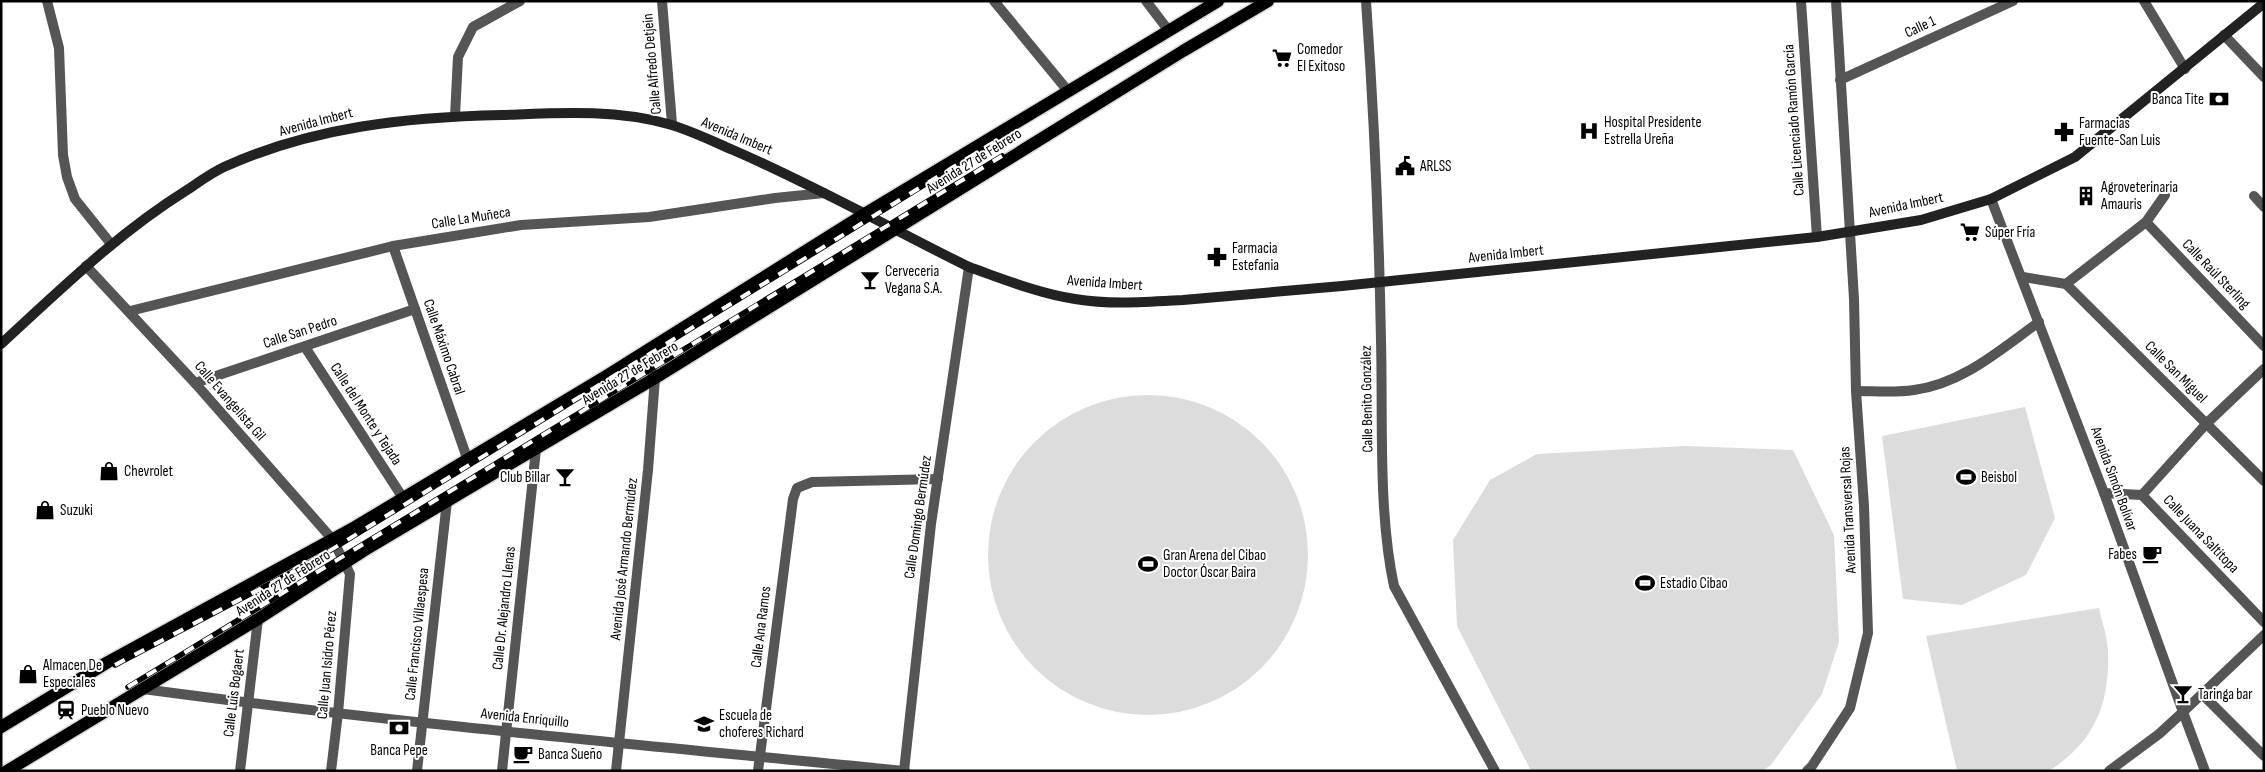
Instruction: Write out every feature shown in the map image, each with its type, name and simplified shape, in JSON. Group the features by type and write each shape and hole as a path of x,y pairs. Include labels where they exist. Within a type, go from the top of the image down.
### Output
{"main road":[{"name":"Avenida 27 de Febrero","path":"1,726 108,662 333,540 643,354 866,214 1218,1"},
{"name":"Avenida 27 de Febrero","path":"7,771 258,619 346,562 655,378 1264,2"},
{"name":"Avenida Imbert","path":"1,344 111,244 170,200 223,168 298,139 368,124 456,116 583,113 632,115 672,124 767,165 969,267 1034,288 1075,299 1093,301 1183,300 1380,282 1817,237 1921,220 1991,199 2075,157 2264,3"}],"street":[{"path":"47,1 59,48 63,155 67,177 75,199 111,244"},
{"path":"456,116 458,57 473,27 520,1"},
{"name":"Calle Alfredo Detjein","path":"662,1 672,124"},
{"path":"994,1 1068,91"},
{"path":"1146,1 1169,31"},
{"name":"Calle Benito González","path":"1366,1 1380,282 1384,474 1389,561 1394,586 1495,771"},
{"name":"Calle Licenciado Ramón García","path":"1801,1 1817,237"},
{"path":"1836,1 1849,232"},
{"name":"Calle 1","path":"1840,80 2013,1"},
{"path":"2144,1 2184,69"},
{"path":"2224,35 2264,77"},
{"name":"Calle La Muñeca","path":"130,311 393,246 521,225 649,217 775,198 824,193"},
{"path":"2023,277 2066,284 2146,222 2165,195"},
{"path":"2254,196 2264,207"},
{"name":"Avenida Simón Bolívar","path":"1991,199 2023,277 2104,493 2205,771"},
{"name":"Calle Raúl Sterling","path":"2146,222 2264,346"},
{"name":"Avenida Transversal Rojas","path":"1806,771 1812,766 1850,708 1868,633 1864,506 1856,392 1854,299 1849,232"},
{"name":"Calle Máximo Cabral","path":"393,246 467,458"},
{"name":"Calle Evangelista Gil","path":"86,266 130,311 195,383 333,540 346,562"},
{"name":"Calle Domingo Bermúdez","path":"904,771 931,524 969,267"},
{"name":"Calle San Miguel","path":"2066,284 2264,481"},
{"name":"Calle San Pedro","path":"195,383 415,310"},
{"path":"1856,392 1915,390 1949,381 1971,369 2039,322"},
{"name":"Calle del Monte y Tejada","path":"305,346 402,498"},
{"path":"643,354 655,378"},
{"path":"2142,495 2207,424 2264,369"},
{"name":"Avenida José Armando Bermúdez","path":"616,771 648,470 655,378"},
{"name":"Calle Dr. Alejandro Llenas","path":"502,771 536,449"},
{"name":"Calle Ana Ramos","path":"758,771 793,499 797,488 812,482 938,479"},
{"name":"Calle Juana Saltitopa","path":"2104,493 2142,495 2264,622"},
{"name":"Calle Francisco Villaespesa","path":"417,771 447,501"},
{"name":"Calle Juan Isidro Pérez","path":"330,771 338,713 350,574 346,562"},
{"name":"Calle Luis Bogaert","path":"240,771 258,619"},
{"path":"2109,771 2159,734 2264,635"},
{"name":"Avenida Enriquillo","path":"143,689 338,713 904,771"},
{"path":"2203,694 2264,756"}],"shaded area":[{"name":"Gran Arena del Cibao Doctor Óscar Baira","path":"1132,395 1164,395 1195,402 1224,414 1250,431 1272,453 1289,479 1301,508 1308,539 1308,571 1301,602 1289,631 1272,657 1250,679 1224,696 1195,708 1164,715 1132,715 1101,708 1072,696 1046,679 1024,657 1007,631 995,602 988,571 988,539 995,508 1007,479 1024,453 1046,431 1072,414 1101,402"},
{"name":"Beisbol","path":"2025,407 2055,518 2026,575 1962,605 1903,599 1882,436"},
{"name":"Estadio Cibao","path":"1685,446 1793,450 1834,535 1839,642 1822,694 1771,765 1762,771 1531,771 1457,626 1453,540 1490,480 1537,454"},
{"path":"2099,608 2108,650 2106,687 2096,720 2078,747 2049,771 1957,771 1926,636"}],"railway":[{"path":"115,665 313,561 994,142"},
{"path":"128,687 1002,156"}],"place":[{"name":"Comedor El Exitoso","path":"1282,58"},
{"name":"Banca Tite","path":"2219,99"},
{"name":"Hospital Presidente Estrella Ureña","path":"1589,131"},
{"name":"Farmacias Fuente-San Luis","path":"2064,132"},
{"name":"ARLSS","path":"1405,166"},
{"name":"Agroveterinaria Amauris","path":"2086,196"},
{"name":"Súper Fría","path":"1970,232"},
{"name":"Farmacia Estefania","path":"1217,257"},
{"name":"Cerveceria Vegana S.A.","path":"870,280"},
{"name":"Chevrolet","path":"109,471"},
{"name":"Club Billar","path":"565,477"},
{"name":"Beisbol","path":"1966,477"},
{"name":"Suzuki","path":"45,510"},
{"name":"Fabes","path":"2152,554"},
{"name":"Gran Arena del Cibao Doctor Óscar Baira","path":"1148,564"},
{"name":"Estadio Cibao","path":"1645,583"},
{"name":"Almacen De Especiales","path":"28,674"},
{"name":"Taringa bar","path":"2183,694"},
{"name":"Pueblo Nuevo","path":"66,710"},
{"name":"Escuela de choferes Richard","path":"704,724"},
{"name":"Banca Pepe","path":"399,728"},
{"name":"Banca Sueño","path":"523,754"}]}
